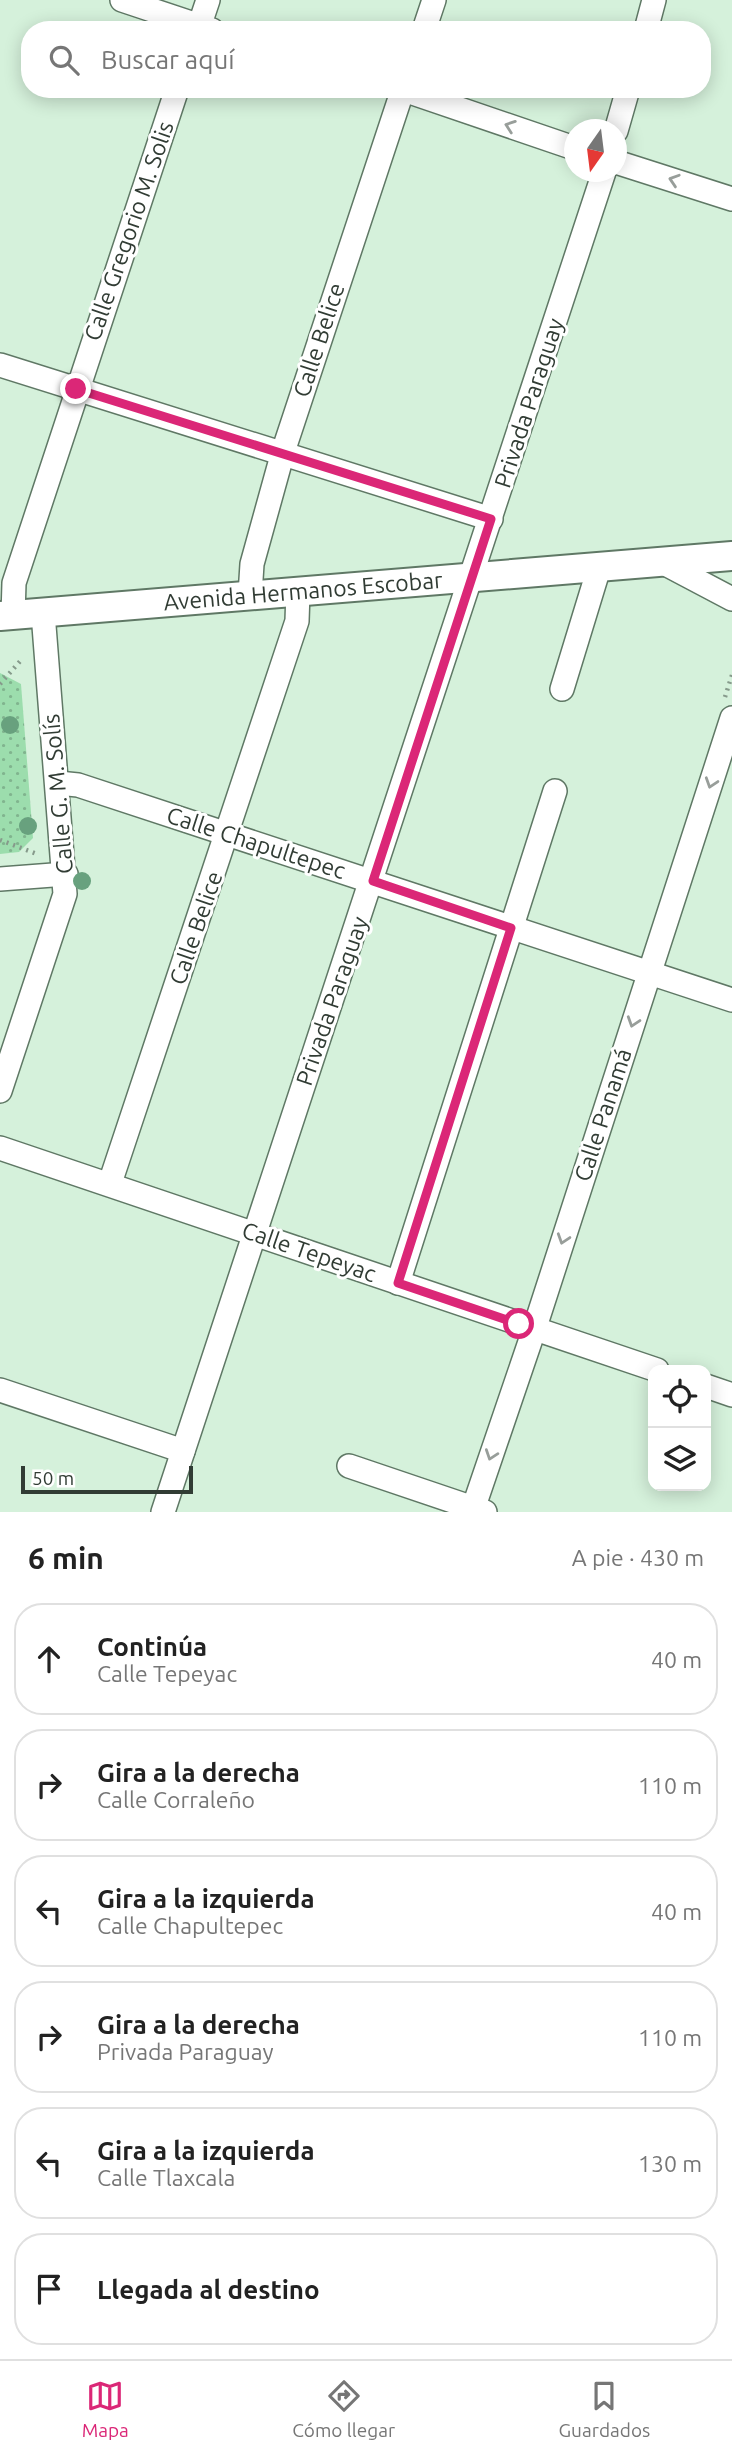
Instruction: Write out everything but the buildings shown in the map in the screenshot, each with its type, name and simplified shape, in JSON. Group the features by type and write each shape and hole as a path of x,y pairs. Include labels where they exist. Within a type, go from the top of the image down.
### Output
{"main road":[{"name":"Avenida Hermanos Escobar","path":"7,616 732,556"}],"street":[{"path":"122,0 183,21"},
{"path":"204,21 208,0"},
{"path":"427,21 434,0"},
{"path":"648,21 654,0"},
{"name":"Calle Gregorio M. Solis","path":"7,616 14,583 76,389 174,98"},
{"name":"Calle Belice","path":"250,595 252,564 284,452 400,98"},
{"path":"429,98 564,144"},
{"path":"620,119 626,98"},
{"path":"627,165 732,199"},
{"name":"Privada Paraguay","path":"163,1512 253,1233 373,881 601,182"},
{"path":"0,365 491,519"},
{"path":"660,561 732,599"},
{"path":"562,689 599,568"},
{"name":"Calle Belice","path":"110,1184 297,621 298,592"},
{"name":"Calle G. M. Solís","path":"0,1091 62,912 66,874 43,613"},
{"name":"Calle Panamá","path":"476,1511 732,718"},
{"name":"Calle Chapultepec","path":"58,783 78,785 732,1000"},
{"path":"398,1283 555,791"},
{"path":"0,879 66,874"},
{"name":"Calle Tepeyac","path":"0,1148 648,1367"},
{"path":"711,1389 732,1395"},
{"path":"0,1390 183,1451"},
{"path":"349,1466 476,1511"}],"path":[{"path":"0,684 22,659"},
{"path":"0,840 41,855"}],"green space":[{"path":"0,673 21,684 33,838 19,852 0,854"}],"route":[{"path":"76,389 491,519 373,881 511,928 398,1283 519,1324"}]}
